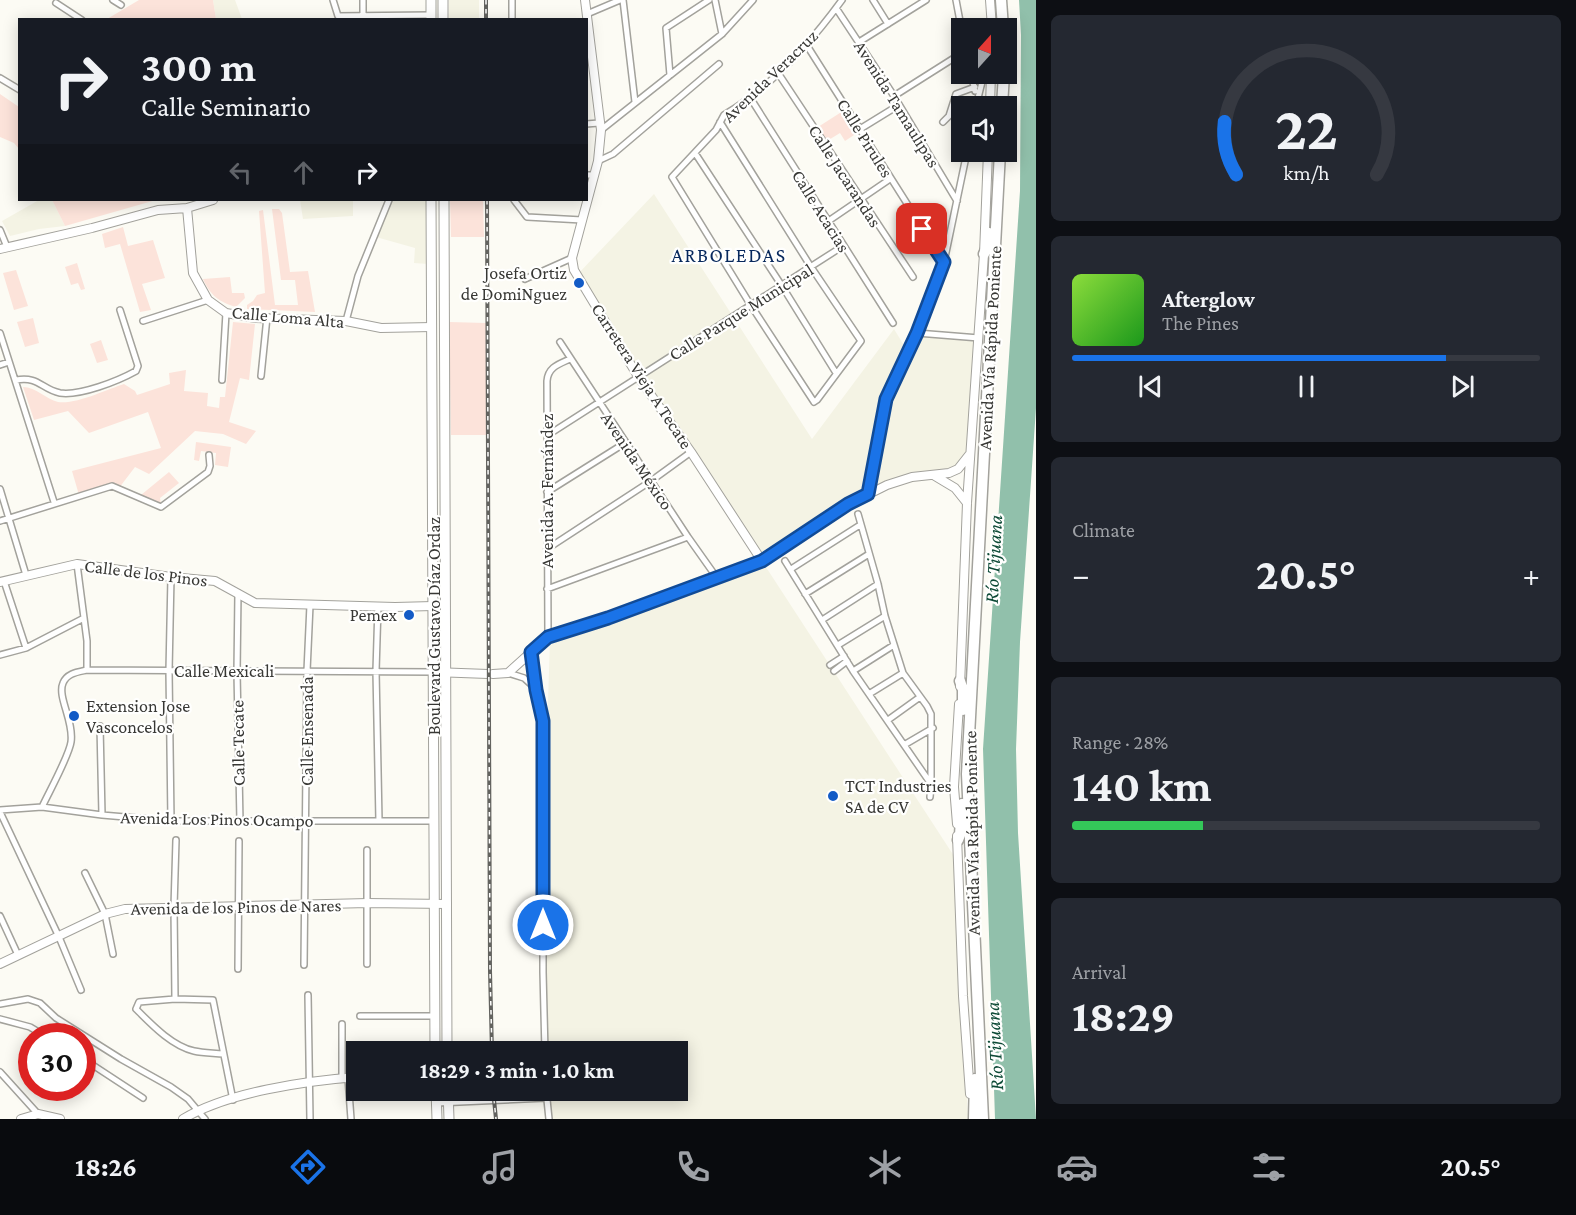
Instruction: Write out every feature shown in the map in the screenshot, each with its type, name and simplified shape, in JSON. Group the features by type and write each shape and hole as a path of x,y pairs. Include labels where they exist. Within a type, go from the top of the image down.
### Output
{"highway":[{"path":"1001,0 1002,18"},
{"name":"Avenida Vía Rápida Poniente","path":"983,1119 967,774 1000,162"},
{"path":"984,254 988,245 996,183 999,177"},
{"path":"960,681 963,690 964,739 968,747"},
{"path":"958,840 967,774"},
{"path":"973,1119 975,1055 979,1047"}],"main road":[{"path":"431,0 431,17"},
{"path":"442,0 443,18"},
{"name":"Boulevard Gustavo Díaz Ordaz","path":"431,201 435,1041"},
{"name":"Boulevard Gustavo Díaz Ordaz","path":"444,201 447,1041"},
{"path":"433,425 445,425"},
{"path":"448,1102 448,1119"},
{"path":"437,1103 437,1119"}],"street":[{"path":"113,0 121,5"},
{"path":"333,0 338,16 431,17"},
{"path":"363,0 363,15"},
{"path":"512,0 512,18"},
{"path":"585,0 587,18"},
{"path":"587,14 622,0 636,102"},
{"path":"670,75 666,28 709,0"},
{"path":"715,0 722,34"},
{"path":"588,124 600,127 636,102 722,34 753,0"},
{"name":"Avenida Veracruz","path":"750,304 672,177 716,130 724,115 751,99 778,73 806,44 842,0"},
{"path":"873,0 888,24"},
{"path":"859,42 918,2 926,0"},
{"path":"956,0 959,18"},
{"path":"990,0 991,18"},
{"path":"52,9 56,1 79,18"},
{"name":"Avenida Tamaulipas","path":"836,8 894,96 957,201"},
{"path":"588,32 591,78 600,127 598,161 590,175"},
{"name":"Calle Pirules","path":"806,44 944,262"},
{"path":"894,96 951,60"},
{"path":"598,161 613,154 719,64"},
{"name":"Calle Jacarandas","path":"778,73 913,277"},
{"path":"0,78 18,89"},
{"path":"974,84 977,96"},
{"path":"943,122 949,116 956,94 975,87"},
{"name":"Calle Acacias","path":"751,99 893,323"},
{"path":"860,129 899,105"},
{"path":"720,122 811,267 861,341 817,400 814,402 750,304"},
{"path":"695,153 836,373"},
{"path":"868,494 886,399 917,333 944,262 965,162"},
{"path":"973,1119 963,996 954,787 967,503 979,338 988,162"},
{"path":"827,222 890,179"},
{"path":"0,230 3,248 158,210 187,208 210,201"},
{"path":"346,321 358,276 388,201"},
{"path":"515,201 527,217 582,220"},
{"path":"525,279 573,258 585,201"},
{"name":"Calle Loma Alta","path":"187,208 194,273 208,300 226,313 346,321 381,328 432,327"},
{"name":"Calle Parque Municipal","path":"548,435 843,246"},
{"name":"Carretera Vieja A Tecate","path":"573,258 574,270 639,378 691,452 762,561"},
{"path":"143,321 208,300"},
{"path":"16,380 31,379 54,391 70,393 122,379 136,371 138,364 120,310"},
{"path":"222,380 226,313"},
{"path":"261,376 267,317"},
{"path":"0,333 54,502"},
{"path":"917,333 979,338"},
{"name":"Avenida México","path":"560,342 599,404 717,578"},
{"name":"Avenida A. Fernández","path":"548,637 548,374 551,369 570,358"},
{"path":"0,365 9,362"},
{"path":"547,492 625,442"},
{"path":"547,549 691,452"},
{"path":"508,673 548,637 608,618 762,561 848,504 887,485 912,477 935,476 958,469 970,454"},
{"path":"0,521 54,502 112,486 161,507 208,472 209,455"},
{"path":"935,476 955,488 967,503"},
{"path":"0,489 26,575"},
{"path":"858,514 903,673 931,714 933,728 930,797"},
{"path":"791,569 860,525"},
{"path":"547,589 688,537"},
{"path":"805,594 869,554"},
{"path":"785,561 846,659 931,784"},
{"path":"42,807 71,744 71,725 60,691 64,680 71,674 87,670 87,641 77,564"},
{"name":"Calle de los Pinos","path":"2,582 77,564 171,578 215,581 255,603 433,606"},
{"path":"171,578 168,671 171,821"},
{"path":"2,582 26,648"},
{"path":"822,620 878,584"},
{"name":"Calle Tecate","path":"238,593 240,822"},
{"name":"Calle Ensenada","path":"304,965 307,671 310,605"},
{"path":"378,606 376,671 379,821"},
{"path":"838,645 885,616"},
{"path":"0,655 26,648 84,618"},
{"path":"854,671 894,645"},
{"path":"531,652 543,721 545,1041"},
{"path":"835,666 846,659"},
{"name":"Calle Mexicali","path":"87,670 434,672"},
{"path":"434,672 508,673 524,678 536,690"},
{"path":"869,694 903,673"},
{"path":"888,720 920,697"},
{"path":"100,726 102,815"},
{"path":"904,746 933,728"},
{"name":"Avenida Los Pinos Ocampo","path":"0,811 42,807 171,821 435,822"},
{"path":"0,811 59,937 81,990"},
{"path":"175,999 176,840"},
{"path":"238,969 239,841"},
{"path":"367,850 367,964"},
{"path":"85,873 105,914 113,954"},
{"name":"Avenida de los Pinos de Nares","path":"0,964 105,914 124,909 368,903 447,904"},
{"path":"0,916 18,955"},
{"path":"308,995 310,1119"},
{"path":"0,1005 28,999 40,1003 56,1018 171,1087 205,1119"},
{"path":"223,1054 194,1051 184,1047 155,1028 136,1009 139,1002 175,999 213,1000 233,1100"},
{"path":"360,1016 435,1016"},
{"path":"0,1018 18,1023"},
{"path":"342,1024 346,1055"},
{"path":"96,1067 143,1098"},
{"path":"0,1072 3,1081 38,1114"},
{"path":"183,1119 198,1110 233,1100 308,1082 346,1078"},
{"path":"350,1101 351,1119"},
{"path":"437,1103 472,1101"},
{"path":"546,1101 549,1119"},
{"path":"21,1119 38,1114 60,1119"}],"shaded area":[{"path":"139,0 213,0 216,18 109,18"},
{"path":"213,0 235,0 242,18 216,18"},
{"path":"449,0 479,0 479,18 449,18"},
{"path":"0,94 18,106 18,148 14,143 0,137"},
{"path":"843,111 857,133 845,141 840,133 827,141 818,127"},
{"path":"654,194 812,439 894,329 908,352 886,399 869,494 762,561 954,856 968,1119 552,1119 551,1101 688,1101 688,1041 547,1041 544,972 543,854 550,641 761,560 639,378 603,309 577,275"},
{"path":"37,201 52,201 65,226 10,236 2,221"},
{"path":"52,201 152,201 65,226"},
{"path":"300,201 353,201 353,216 303,219"},
{"path":"393,201 426,201 428,264 414,263 415,248 376,237"},
{"path":"450,201 483,201 484,237 451,237"},
{"path":"272,209 279,209 282,213 290,272 308,271 315,312 247,309 247,305 257,295 265,293 259,211 263,210 275,305 298,305 295,280 281,280"},
{"path":"123,227 128,246 153,240 165,278 142,284 151,310 140,312 120,244 105,248 102,234"},
{"path":"77,263 85,289 81,290 78,283 71,285 65,267"},
{"path":"16,270 28,306 14,310 3,273"},
{"path":"230,277 232,293 244,293 245,298 236,307 216,297 203,279"},
{"path":"33,318 39,343 25,347 17,322"},
{"path":"233,322 255,324 249,380 240,378 229,422 256,431 246,444 223,434 195,431 149,474 135,467 119,488 113,486 79,495 72,471 161,448 148,412 89,433 68,411 34,420 23,387 58,402 82,399 124,384 137,395 170,384 169,373 186,370 184,391 208,393 207,406 219,408 220,397 225,397"},
{"path":"449,322 486,323 488,435 451,435"},
{"path":"917,333 979,338 970,454 958,469 912,477 876,490 891,403 920,341"},
{"path":"101,340 108,360 97,363 90,344"},
{"path":"196,442 231,447 228,467 215,465 216,453 201,451 199,461 194,460"},
{"path":"169,472 179,483 160,498 161,504 141,495"}],"water":[{"name":"Río Tijuana","path":"1019,0 1036,0 1036,408 1020,642 1016,749 1018,833 1036,1119 995,1119 983,749 1020,191 1021,35"}],"railway":[{"path":"486,0 486,18"},
{"path":"487,201 492,1041"},
{"path":"494,1101 496,1119"}],"place":[{"name":"Josefa Ortiz de DomiNguez","path":"579,283"},
{"name":"Pemex","path":"409,615"},
{"name":"Extension Jose Vasconcelos","path":"74,716"},
{"name":"TCT Industries SA de CV","path":"833,796"}],"district":[{"name":"ARBOLEDAS","path":"729,255"}],"route":[{"path":"543,925 543,721 531,652 548,637 608,618 762,561 848,504 868,494 886,399 917,333 944,262 922,229"}]}
